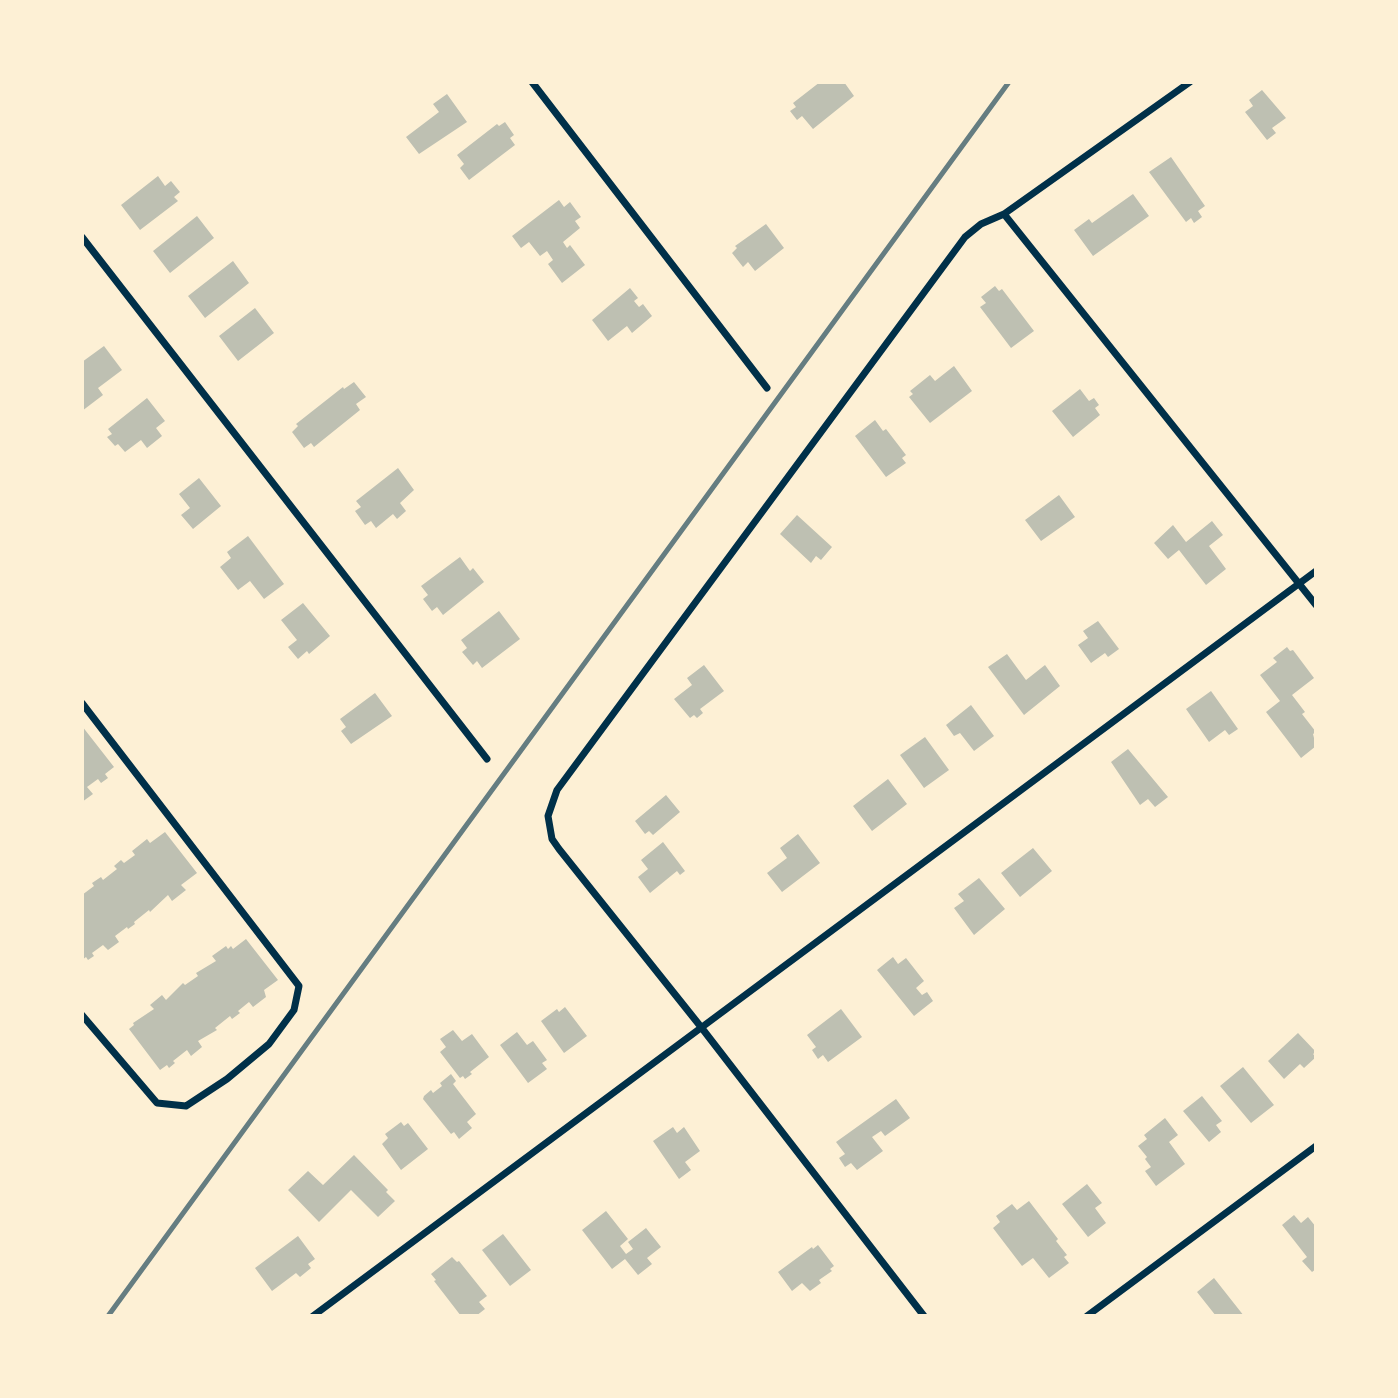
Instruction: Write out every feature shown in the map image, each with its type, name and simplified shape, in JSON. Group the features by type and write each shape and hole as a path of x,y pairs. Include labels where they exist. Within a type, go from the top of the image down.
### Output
{"street":[{"path":"532,82 767,388"},
{"path":"924,1316 701,1027 559,849 552,839 548,816 557,790 965,237 981,224 1004,214 1189,82"},
{"path":"1004,214 1316,605"},
{"path":"82,237 487,759"},
{"path":"313,1316 1316,571"},
{"path":"82,703 299,986 295,1010 269,1044 228,1079 186,1106 157,1103 82,1015"},
{"path":"1087,1316 1316,1146"}],"building":[{"path":"820,82 844,82 854,96 813,129 802,116 797,120 790,111 796,107 793,103"},
{"path":"1262,90 1286,118 1272,128 1276,133 1267,140 1245,112 1253,106 1249,100"},
{"path":"447,94 467,122 419,154 406,137 439,112 433,104"},
{"path":"505,122 514,135 510,138 515,145 469,180 460,168 464,164 457,155 497,124 499,126"},
{"path":"1171,157 1205,206 1198,211 1202,217 1194,223 1191,218 1186,222 1149,172"},
{"path":"158,176 165,186 171,181 180,192 174,197 178,201 140,230 121,205"},
{"path":"1133,194 1149,216 1093,256 1074,230 1089,219 1092,223"},
{"path":"559,200 564,207 570,202 581,217 575,221 580,228 563,242 567,248 570,245 585,265 562,283 548,264 553,260 547,251 540,256 529,242 521,248 512,236"},
{"path":"197,216 214,238 170,273 153,251"},
{"path":"766,224 784,248 755,271 748,262 743,267 732,253 737,248 735,246"},
{"path":"233,261 249,283 205,318 188,296"},
{"path":"995,286 999,291 1002,289 1034,331 1011,348 980,307 986,303 981,297"},
{"path":"630,288 638,298 634,301 639,307 643,304 652,316 632,333 627,326 608,341 592,320"},
{"path":"255,308 274,333 238,361 219,336"},
{"path":"104,346 122,370 98,388 103,395 82,411 82,362"},
{"path":"954,366 972,391 930,423 909,397 913,394 910,391 930,375 935,381"},
{"path":"354,382 366,397 356,404 360,410 314,447 311,443 304,448 292,432 298,426 296,424 343,387 344,389"},
{"path":"1080,389 1089,401 1094,398 1099,405 1095,408 1100,415 1073,437 1052,411"},
{"path":"147,398 165,421 156,428 162,436 147,448 141,440 125,452 107,437 112,434 108,429"},
{"path":"875,420 883,431 886,429 906,455 902,458 906,463 886,477 855,436"},
{"path":"398,468 414,490 400,503 406,511 397,519 393,514 376,528 371,521 365,525 355,511 361,507 356,501"},
{"path":"199,478 221,506 193,529 181,515 190,508 179,494"},
{"path":"1059,495 1075,517 1041,541 1025,520"},
{"path":"797,515 832,547 821,560 816,556 811,563 780,534"},
{"path":"1212,521 1223,535 1209,546 1226,569 1206,585 1179,550 1168,559 1154,543 1173,525 1186,542"},
{"path":"248,536 284,584 264,599 250,581 238,590 220,567 231,558 227,552"},
{"path":"460,557 470,571 473,568 484,582 443,615 437,607 432,611 423,599 428,595 421,586"},
{"path":"303,603 330,636 309,654 307,651 298,659 288,647 297,640 281,620"},
{"path":"499,611 520,639 482,668 477,661 473,665 462,652 467,648 461,640"},
{"path":"1098,621 1119,649 1108,657 1105,653 1091,663 1078,645 1088,638 1083,631"},
{"path":"1287,647 1290,651 1293,650 1314,678 1292,695 1316,732 1313,734 1316,746 1301,758 1266,712 1280,701 1260,675 1277,662 1273,658"},
{"path":"1007,654 1026,680 1045,665 1060,686 1024,715 988,667"},
{"path":"704,665 724,691 700,709 703,713 697,718 694,715 690,718 674,699 692,685 687,678"},
{"path":"1211,691 1238,729 1229,735 1225,730 1209,742 1186,709"},
{"path":"375,693 392,716 351,744 341,731 346,727 340,719"},
{"path":"971,705 994,736 974,751 960,733 954,736 946,725"},
{"path":"82,726 114,767 105,774 108,778 101,783 98,779 87,787 93,794 82,802"},
{"path":"925,737 949,770 924,788 900,755"},
{"path":"1128,749 1168,797 1155,807 1148,799 1140,805 1111,762"},
{"path":"888,779 907,804 872,831 853,806"},
{"path":"666,795 680,812 653,835 649,831 645,834 635,821"},
{"path":"165,832 197,873 181,885 186,890 172,901 168,895 150,912 149,910 134,922 135,924 115,936 119,942 108,950 103,945 92,953 94,956 82,960 82,895 94,886 92,883 101,877 103,880 117,869 114,866 121,860 124,863 135,855 132,851 147,839 150,843"},
{"path":"798,834 820,863 782,892 767,873 787,858 780,848"},
{"path":"663,842 685,871 680,875 677,871 650,893 638,877 648,869 641,860"},
{"path":"1033,848 1052,871 1020,897 1001,873"},
{"path":"979,878 1005,909 974,935 954,908 964,901 958,894"},
{"path":"246,939 278,980 264,990 266,997 253,1007 249,1002 238,1011 240,1013 232,1019 230,1016 215,1028 217,1030 198,1041 202,1047 191,1056 187,1050 173,1061 175,1063 169,1068 167,1065 160,1070 129,1029 133,1023 154,1009 150,1005 162,995 166,1000 183,983 185,985 198,976 196,973 216,961 212,956 226,946 233,949"},
{"path":"893,957 898,964 906,958 924,981 916,988 922,995 927,992 933,1001 914,1016 877,970"},
{"path":"565,1007 587,1036 564,1053 541,1021 557,1009 559,1012"},
{"path":"841,1009 862,1037 828,1062 823,1055 818,1059 812,1050 816,1047 807,1035"},
{"path":"453,1030 462,1041 472,1034 489,1057 465,1079 463,1076 460,1078 440,1052 446,1047 440,1039"},
{"path":"517,1032 527,1045 533,1041 547,1060 542,1063 547,1069 528,1083 500,1045"},
{"path":"1298,1033 1316,1052 1313,1054 1316,1057 1304,1068 1300,1064 1284,1079 1268,1061"},
{"path":"1243,1067 1274,1105 1251,1123 1220,1086"},
{"path":"451,1074 456,1081 453,1084 476,1114 467,1122 472,1128 459,1139 454,1132 451,1134 423,1099 431,1090 433,1093 442,1086 440,1083"},
{"path":"1202,1096 1222,1121 1216,1125 1221,1132 1209,1142 1183,1111"},
{"path":"896,1099 910,1118 885,1136 881,1131 872,1137 883,1151 857,1170 851,1163 845,1167 839,1158 845,1154 836,1142"},
{"path":"1165,1118 1178,1135 1169,1142 1185,1164 1156,1186 1145,1171 1151,1167 1138,1146 1147,1139 1144,1135"},
{"path":"401,1122 404,1126 408,1123 428,1149 401,1170 382,1144 388,1138 385,1134"},
{"path":"673,1127 677,1133 684,1127 700,1151 685,1162 691,1170 679,1179 653,1141"},
{"path":"354,1155 395,1201 378,1217 351,1190 319,1222 288,1190 308,1171 323,1185"},
{"path":"1087,1184 1102,1203 1095,1208 1106,1223 1088,1237 1062,1204"},
{"path":"1029,1201 1067,1255 1064,1257 1069,1263 1049,1278 1033,1258 1022,1266 993,1228 1000,1222 996,1216 1012,1204 1017,1210"},
{"path":"606,1211 628,1239 620,1246 626,1254 633,1249 628,1242 646,1228 661,1247 647,1258 652,1264 638,1275 625,1259 612,1269 582,1230"},
{"path":"1294,1215 1301,1223 1308,1217 1316,1227 1316,1269 1312,1272 1302,1261 1307,1257 1282,1225"},
{"path":"503,1234 531,1270 510,1286 482,1250"},
{"path":"298,1236 315,1259 308,1264 311,1268 300,1277 296,1273 272,1291 255,1268"},
{"path":"818,1245 834,1266 830,1269 832,1271 810,1291 802,1283 792,1291 778,1272"},
{"path":"452,1257 459,1261 487,1296 479,1302 485,1309 476,1316 461,1316 431,1274"},
{"path":"1214,1278 1244,1316 1216,1316 1197,1292"}],"railway":[{"path":"108,1316 1009,82"}]}
